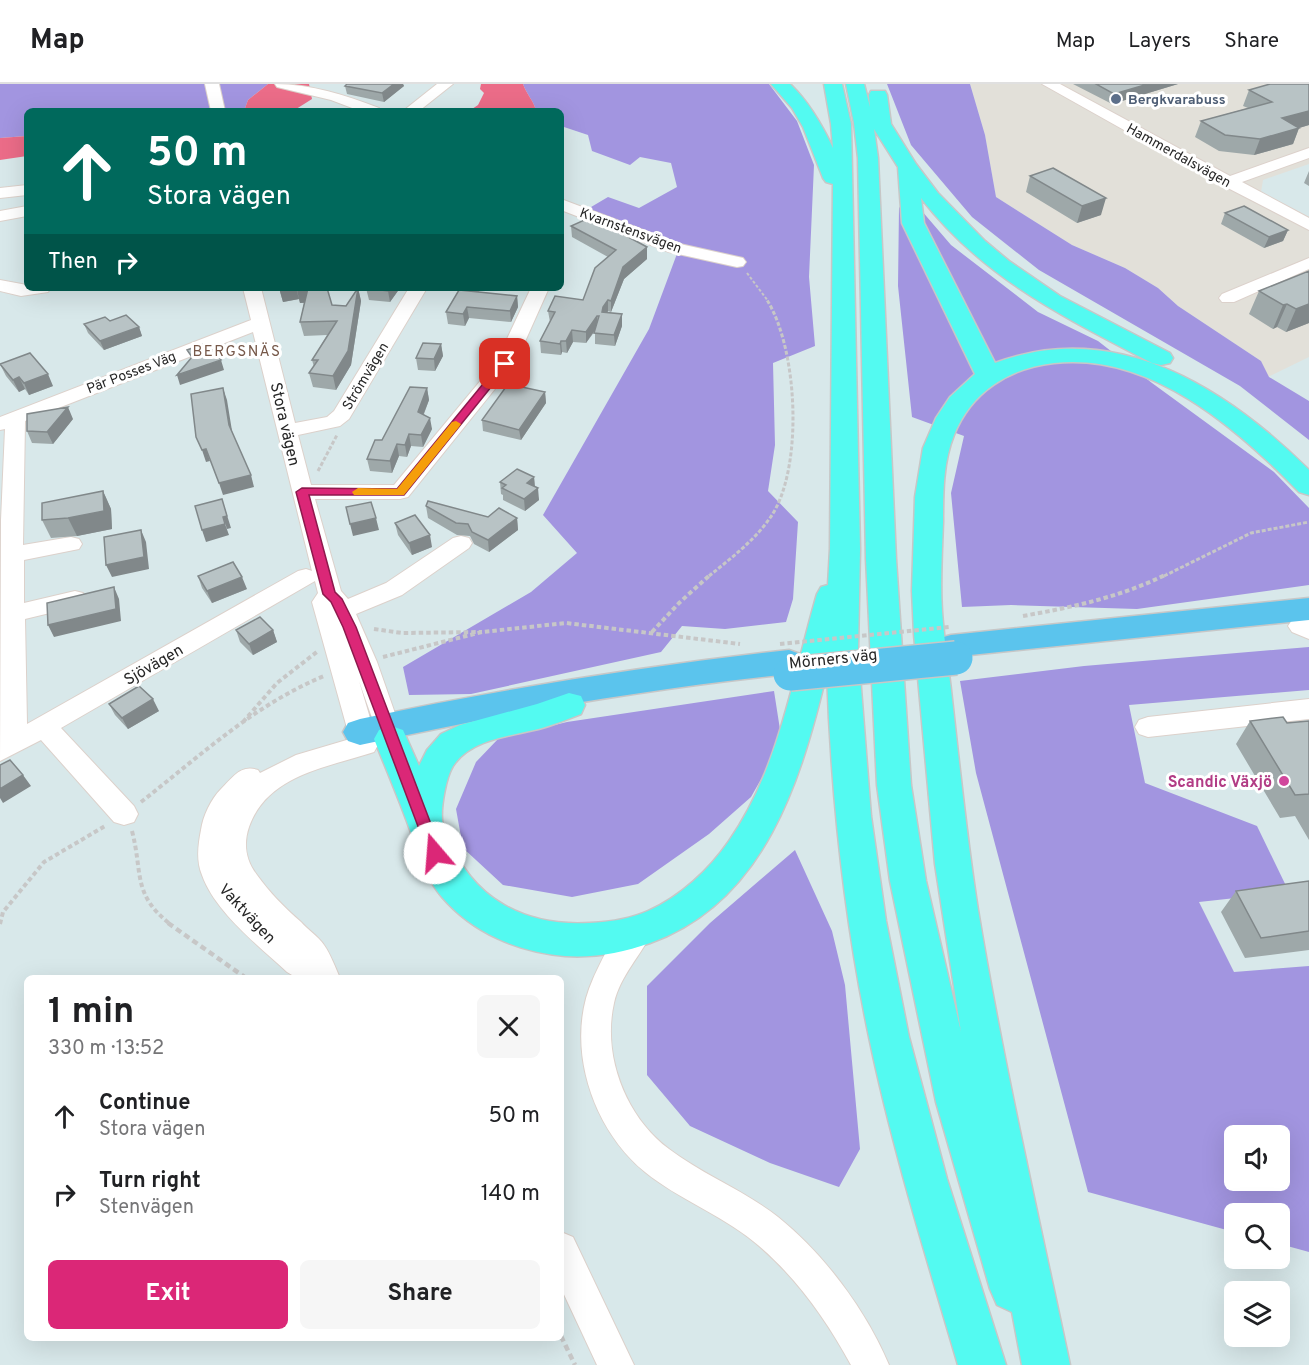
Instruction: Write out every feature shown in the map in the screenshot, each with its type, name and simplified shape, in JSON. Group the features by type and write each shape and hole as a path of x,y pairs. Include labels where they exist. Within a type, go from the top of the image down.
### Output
{"highway":[{"path":"780,84 798,102 815,129 828,160 843,220"},
{"path":"856,88 841,124 845,549 842,587 848,768 859,859 880,991 916,1144 982,1365"},
{"path":"856,88 908,167 931,197 960,229 1008,272 1052,301 1233,399 1309,458"},
{"path":"856,88 868,158 888,702 894,785 908,881 957,1102 999,1246 1039,1365"},
{"path":"908,167 914,223 988,375"},
{"path":"1046,1365 956,888 927,609 929,497 939,439 952,412 972,389 988,375 1012,363 1034,357 1064,355 1111,359 1141,367 1171,380 1244,428 1279,456 1309,486"},
{"path":"375,736 425,822 435,853 453,885 478,909 523,933 560,940 599,939 638,931 660,923 705,893 736,861 771,800 799,725 816,648 845,549"},
{"path":"425,822 427,783 436,761 453,744 482,730 553,713 569,705"}],"main road":[{"name":"Mörners väg","path":"375,736 553,694 729,668 782,656 954,639 1305,618"},
{"name":"Mörners väg","path":"375,736 676,687 782,656"}],"street":[{"path":"212,84 217,108"},
{"path":"282,84 364,108"},
{"path":"414,108 446,84"},
{"name":"Hammerdalsvägen","path":"1049,84 1309,225"},
{"path":"1228,182 1309,153"},
{"path":"0,194 24,190"},
{"name":"Kvarnstensvägen","path":"564,205 675,248 737,262"},
{"path":"0,216 24,212"},
{"path":"1228,298 1309,263"},
{"path":"0,285 24,291"},
{"name":"Stora vägen","path":"253,291 288,431 308,484 336,603 324,602 375,736"},
{"name":"Strömvägen","path":"288,431 333,422 342,415 416,291"},
{"path":"308,484 400,492 505,364 539,291"},
{"name":"Pär Posses Väg","path":"7,421 262,322"},
{"path":"7,421 13,615 7,747"},
{"path":"336,603 394,589 461,543"},
{"path":"12,555 71,544"},
{"name":"Sjövägen","path":"7,747 306,577"},
{"path":"13,615 75,599"},
{"path":"1148,727 1309,709"},
{"path":"44,726 124,814"},
{"name":"Vaktvägen","path":"324,975 314,953 279,920 237,870 232,851 232,837 236,820 244,806 271,779 284,771 375,736"},
{"path":"638,931 616,966 599,1003 596,1038 601,1073 612,1103 631,1132 655,1159 736,1208 776,1238 816,1282 871,1365"},
{"path":"564,1255 616,1365"}],"path":[{"path":"652,632 682,600 727,562 772,517 787,478 794,392 785,339 764,292 737,262"},
{"path":"308,484 339,431 342,415"},
{"path":"1018,617 1094,603 1148,584 1251,533 1309,522"},
{"path":"370,628 402,633 482,632 566,623 747,644"},
{"path":"375,659 482,632"},
{"path":"782,656 954,639"},
{"path":"243,722 269,689 282,677 325,648"},
{"path":"0,924 3,912 45,862 124,814 243,722 302,684 325,676"},
{"path":"124,814 134,834 137,870 147,901 172,926 242,975"},
{"path":"563,1341 575,1365"}],"shaded area":[{"path":"0,84 268,84 248,100 245,108 24,108 24,136 0,138"},
{"path":"268,84 309,84 312,99 298,108 245,108 248,100"},
{"path":"481,84 523,84 535,108 474,108 478,105 484,93 480,89"},
{"path":"523,84 769,84 797,121 814,165 809,277 815,346 773,363 775,445 768,491 798,522 793,599 786,622 725,629 682,626 661,652 471,694 409,695 403,667 531,592 577,553 543,515 649,329 681,243 586,210 608,197 639,208 677,187 671,163 640,157 630,165 592,151 588,135 564,127 564,108 535,108"},
{"path":"887,84 970,84 985,135 996,197 1072,245 1125,268 1158,288 1178,306 1261,361 1269,377 1309,401 1309,440 1240,386 1039,270 972,217 911,145"},
{"path":"970,84 1309,84 1309,164 1263,180 1261,192 1309,217 1309,357 1268,377 1261,361 1178,306 1158,288 1125,268 1072,245 996,197 985,135"},
{"path":"24,136 24,156 0,160 0,138"},
{"path":"909,196 951,245 1038,312 1098,341 1274,472 1309,508 1309,585 1137,609 1011,605 962,607 951,493 964,436 912,417 898,286 899,208"},
{"path":"1309,647 1309,690 1129,705 1145,783 1257,826 1289,892 1199,902 1234,972 1309,966 1309,1252 1290,1247 1290,1203 1224,1203 1224,1229 1088,1192 976,773 960,681 1084,666"},
{"path":"774,691 781,736 769,765 751,797 709,834 638,884 572,897 503,885 463,848 456,809 476,762 498,739 567,722"},
{"path":"795,850 832,931 845,985 860,1149 839,1187 770,1163 690,1126 647,1075 647,986 710,923"}],"building":[{"path":"347,84 394,84 382,93 345,86"},
{"path":"1096,84 1148,84 1114,94"},
{"path":"1270,84 1309,84 1309,111 1282,118 1299,128 1260,139 1225,135 1201,121 1272,102 1249,90"},
{"path":"1053,168 1106,198 1082,206 1030,176"},
{"path":"1244,206 1288,230 1269,237 1225,213"},
{"path":"591,217 647,247 623,267 611,301 608,300 603,307 602,312 622,314 614,335 594,333 599,316 597,316 586,332 572,330 566,341 561,341 560,344 540,341 555,312 548,311 555,296 583,300 595,268 616,250 571,226"},
{"path":"1309,271 1309,304 1296,309 1287,304 1283,305 1259,291"},
{"path":"307,291 328,291 332,305 346,306 358,291 348,351 333,376 309,373 318,360 312,360 337,321 300,322"},
{"path":"458,291 517,296 510,311 467,307 463,314 446,312"},
{"path":"126,315 139,327 100,341 84,324 105,317 110,321"},
{"path":"207,343 221,360 177,375 192,357 187,350"},
{"path":"423,343 441,344 434,359 416,358"},
{"path":"30,353 48,374 24,383 19,377 13,380 0,364"},
{"path":"508,384 545,392 519,430 482,420"},
{"path":"410,387 427,388 418,412 430,418 421,435 409,434 405,445 397,444 390,461 367,459 375,440 382,440"},
{"path":"223,388 229,425 251,475 219,483 206,449 202,450 196,437 191,394"},
{"path":"68,407 47,432 27,431 27,414"},
{"path":"517,469 534,477 527,483 538,488 524,499 502,488 506,485 500,482"},
{"path":"103,491 104,511 42,520 42,503"},
{"path":"222,499 227,516 223,517 225,524 202,530 195,506"},
{"path":"428,501 488,517 499,508 517,518 488,540 472,532 468,524 456,523 426,506"},
{"path":"371,502 376,518 350,524 346,507"},
{"path":"415,515 430,535 409,543 395,523"},
{"path":"141,530 144,557 106,565 104,537"},
{"path":"233,562 242,577 207,591 198,576"},
{"path":"114,587 116,609 48,625 47,603"},
{"path":"260,617 273,630 249,644 236,630"},
{"path":"139,686 153,699 122,718 109,704"},
{"path":"1283,717 1287,723 1309,721 1309,794 1295,795 1250,721"},
{"path":"10,760 23,775 0,789 0,765"},
{"path":"1309,881 1309,931 1261,938 1236,891"}],"slow traffic":[{"path":"358,492 400,492 456,424"}],"place":[{"name":"Bergkvarabuss","path":"1116,99"},
{"name":"Scandic Växjö","path":"1284,781"}],"district":[{"name":"BERGSNÄS","path":"237,351"}],"route":[{"path":"435,853 425,822 385,726 376,693 350,627 336,599 330,594 302,492 400,492 505,364"}]}
